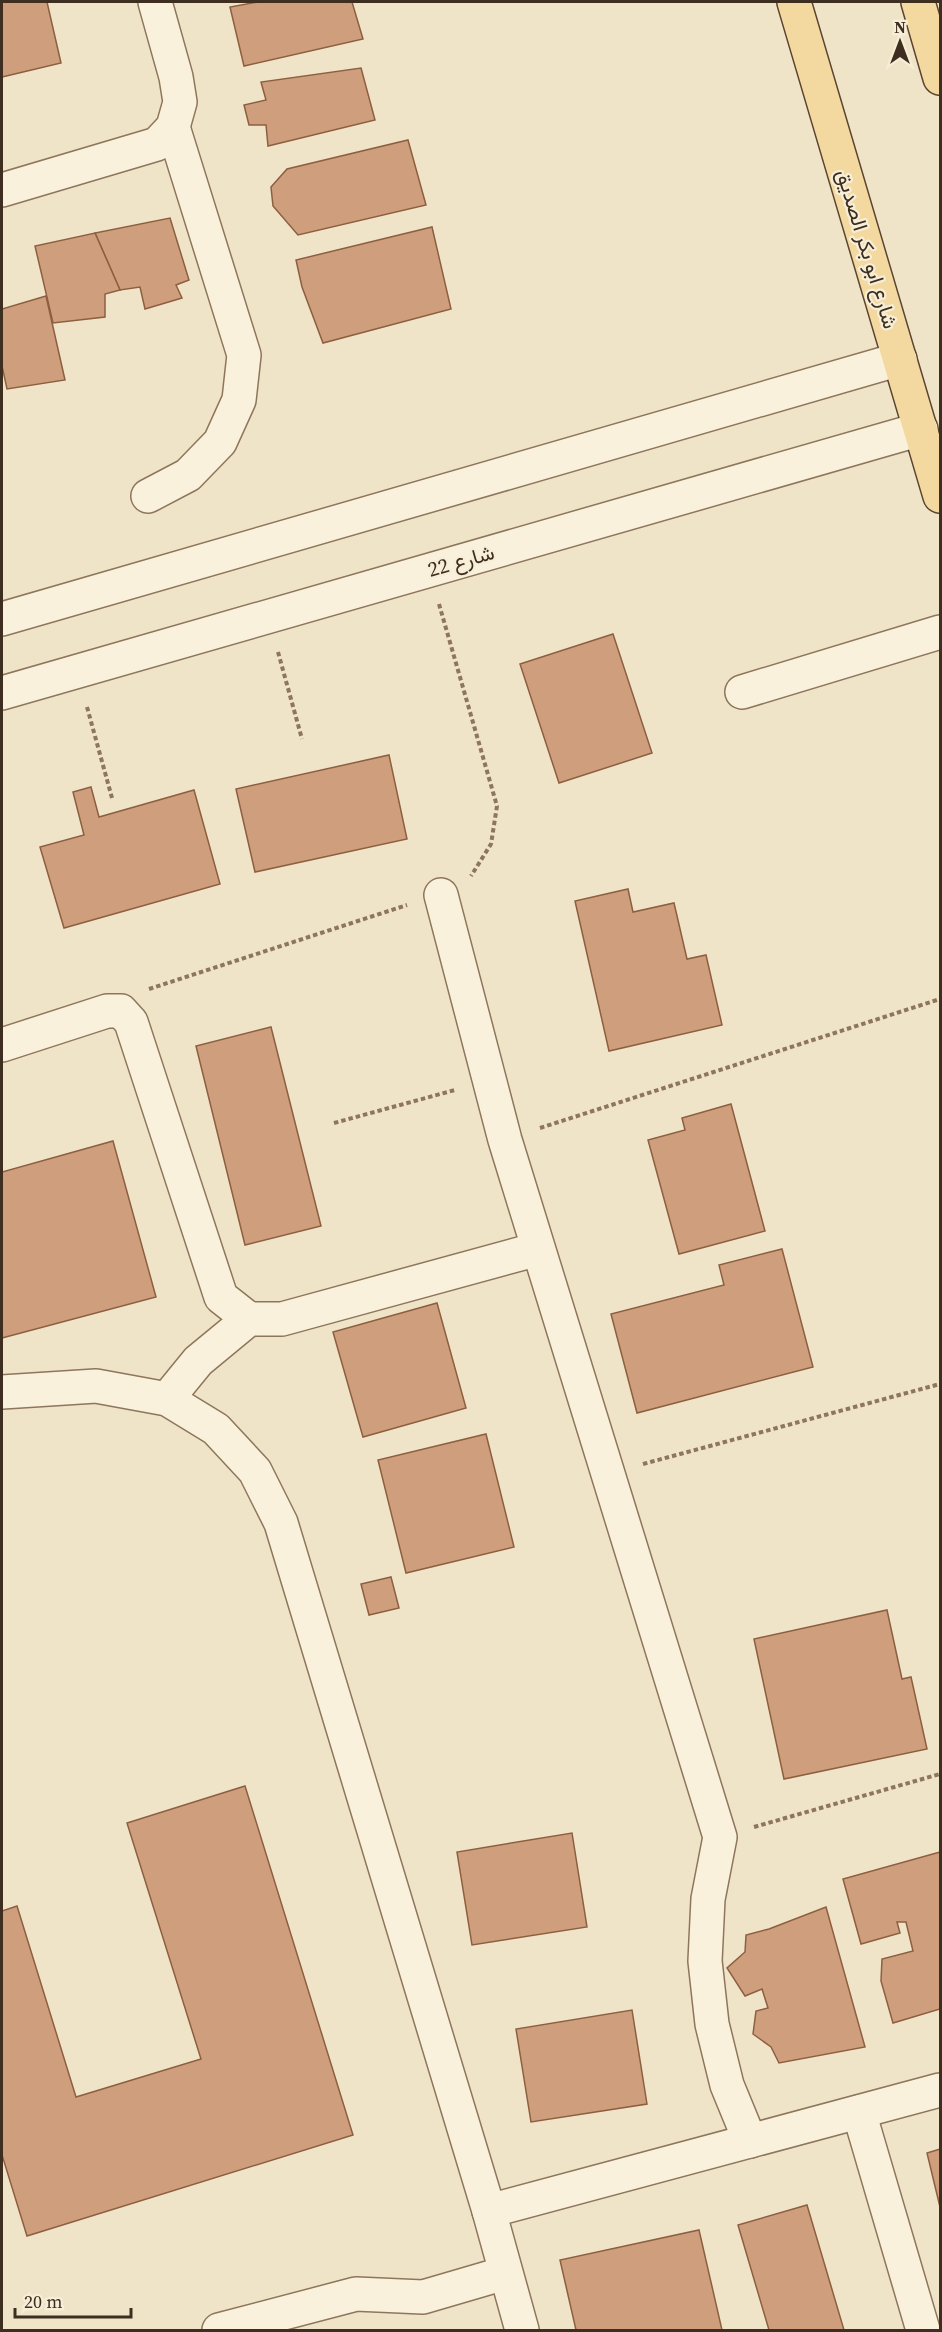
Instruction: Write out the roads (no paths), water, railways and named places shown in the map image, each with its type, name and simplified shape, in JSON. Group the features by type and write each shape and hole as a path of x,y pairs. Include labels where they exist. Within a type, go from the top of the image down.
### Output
{"main road":[{"name":"شارع ابو بكر الصديق","path":"794,2 940,496"},
{"path":"918,2 940,78"}],"street":[{"path":"2,189 157,144 173,127 180,102 176,77 155,2"},
{"path":"148,496 188,475 220,442 239,400 244,355 173,127"},
{"path":"2,619 900,359"},
{"name":"شارع 22","path":"2,693 921,429"},
{"path":"742,692 940,632"},
{"path":"441,895 505,1140 720,1837 708,1899 705,1961 712,2024 727,2085 750,2141"},
{"path":"2,1045 107,1011 126,1016 221,1296 249,1319 282,1319 538,1249"},
{"path":"167,1399 198,1361 249,1319"},
{"path":"2,1392 96,1386 167,1399 216,1429 255,1471 281,1523 489,2211 522,2331"},
{"path":"489,2211 940,2090"},
{"path":"859,2112 923,2331"},
{"path":"219,2331 357,2294 423,2297 505,2273"}]}
